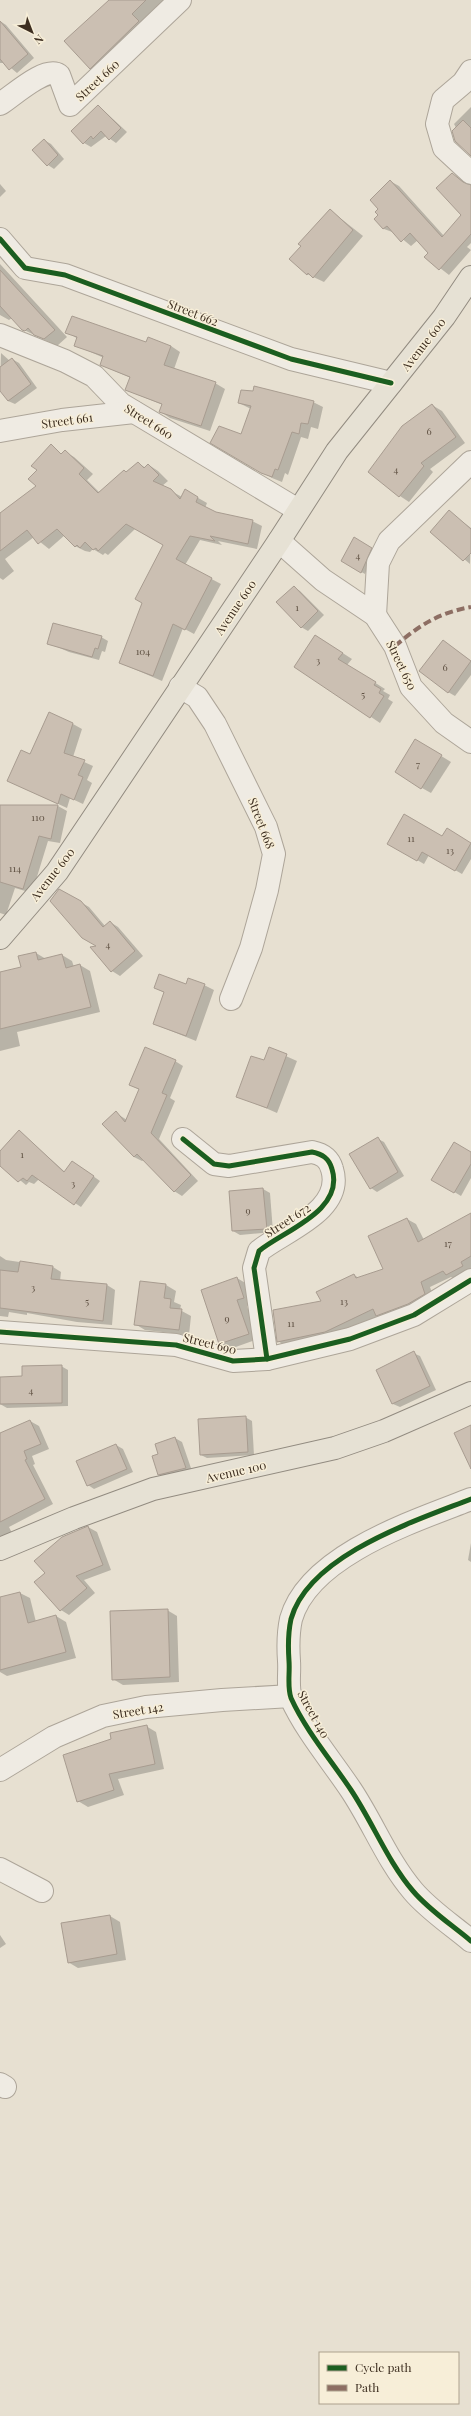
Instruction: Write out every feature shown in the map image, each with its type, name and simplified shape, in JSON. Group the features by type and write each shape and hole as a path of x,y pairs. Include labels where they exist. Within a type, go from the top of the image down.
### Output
{"main road":[{"name":"Avenue 600","path":"0,938 57,872 279,541 337,450 444,317 471,277"},
{"name":"Avenue 100","path":"0,1549 74,1518 153,1489 335,1448 384,1431 471,1393"}],"street":[{"name":"Street 660","path":"0,104 42,76 51,72 59,75 70,105 180,0"},
{"path":"471,71 463,83 443,100 437,124 444,148 471,174"},
{"name":"Street 662","path":"0,239 25,268 65,275 284,357 391,383"},
{"name":"Street 660","path":"0,335 65,361 94,376 113,397 134,412 298,510"},
{"name":"Street 661","path":"0,431 62,420 134,412"},
{"path":"375,615 378,563 389,541 471,462"},
{"name":"Street 650","path":"279,541 323,580 375,615 395,646 411,687 444,722 471,742"},
{"name":"Street 668","path":"180,687 197,697 215,724 266,827 274,854 267,890 251,948 230,999"},
{"name":"Street 672","path":"183,1139 214,1164 229,1166 312,1152 321,1154 330,1163 334,1174 326,1202 316,1214 259,1251 254,1268 267,1359"},
{"name":"Street 690","path":"0,1332 176,1345 233,1361 267,1359 350,1339 414,1315 471,1280"},
{"name":"Street 140","path":"471,1499 428,1516 362,1546 330,1566 313,1581 301,1598 291,1618 288,1643 290,1696 312,1734 374,1826 401,1875 414,1892 471,1941"},
{"name":"Street 142","path":"0,1770 54,1737 103,1716 153,1707 222,1700 290,1696"},
{"path":"0,1869 42,1891"}],"building":[{"path":"109,0 146,0 132,14 139,21 90,69 64,41"},
{"path":"0,21 28,54 9,70 0,59"},
{"path":"98,105 121,128 109,140 101,131 93,139 91,136 83,144 71,131"},
{"path":"463,120 471,128 471,156 455,141 452,131"},
{"path":"44,139 58,155 47,166 32,150"},
{"path":"452,173 463,182 471,185 471,234 439,270 424,257 428,253 410,233 401,242 387,226 383,229 374,219 378,215 375,212 378,209 370,200 390,180 442,237 461,215 436,188"},
{"path":"330,209 353,230 313,278 308,273 307,275 289,259 301,246 298,244"},
{"path":"0,270 55,330 44,339 34,335 28,328 25,331 22,330 0,306"},
{"path":"72,316 146,342 148,337 171,346 164,365 216,382 201,426 159,412 162,404 125,390 130,377 100,365 103,356 74,346 77,337 65,333"},
{"path":"12,358 31,384 8,401 0,391 0,367"},
{"path":"254,386 314,401 308,424 301,423 299,434 292,432 278,470 275,469 272,477 261,473 210,443 219,426 241,434 251,406 238,403 241,390 253,391"},
{"path":"432,404 456,437 421,463 424,466 399,497 368,472 402,426"},
{"path":"51,444 61,454 65,450 84,468 79,474 98,493 124,470 126,472 138,462 144,468 148,464 159,475 153,481 171,489 180,499 185,489 198,497 196,502 216,512 253,520 248,544 210,536 215,541 190,536 176,559 212,578 185,630 173,624 153,676 119,663 142,603 135,599 163,545 126,524 98,551 96,548 93,550 85,542 80,548 77,545 75,547 57,529 38,544 27,530 0,551 0,513 36,486 28,479 37,470 31,466"},
{"path":"449,510 471,529 471,553 463,561 430,532"},
{"path":"354,537 372,548 361,573 341,561"},
{"path":"294,586 318,611 301,628 276,602"},
{"path":"53,623 102,636 98,649 95,648 92,657 47,644"},
{"path":"315,635 343,653 338,659 376,682 374,685 381,689 379,693 384,696 370,718 294,667"},
{"path":"443,640 471,661 448,693 419,671"},
{"path":"49,712 73,723 64,753 85,760 78,775 83,777 74,800 61,794 58,804 7,781 21,750 30,754"},
{"path":"415,739 442,755 421,789 395,772"},
{"path":"0,805 58,805 51,839 39,836 23,889 0,882"},
{"path":"404,814 442,836 447,828 471,843 455,871 422,852 417,861 387,844"},
{"path":"59,889 81,901 103,927 110,921 135,951 111,972 90,947 96,946 82,938 50,901"},
{"path":"36,952 38,960 62,954 66,968 80,964 91,1007 0,1029 0,972 21,967 18,956"},
{"path":"159,974 186,984 188,978 205,984 186,1036 153,1024 164,992 154,988"},
{"path":"145,1047 176,1060 162,1093 167,1095 151,1133 191,1175 174,1192 137,1154 134,1157 102,1124 116,1111 125,1122 139,1089 129,1085"},
{"path":"269,1047 287,1054 267,1108 236,1097 251,1056 264,1060"},
{"path":"19,1130 64,1172 72,1161 94,1176 74,1205 32,1175 27,1181 23,1178 18,1182 0,1166 0,1151"},
{"path":"378,1137 398,1172 370,1189 349,1154"},
{"path":"454,1142 471,1152 471,1164 454,1193 431,1180"},
{"path":"263,1188 267,1229 232,1231 229,1191"},
{"path":"471,1213 471,1256 461,1262 463,1266 446,1275 443,1271 421,1282 425,1294 408,1304 376,1316 373,1309 325,1332 277,1342 273,1310 321,1301 316,1292 354,1274 356,1278 383,1269 368,1236 407,1218 418,1242"},
{"path":"20,1261 53,1266 51,1279 107,1284 103,1321 0,1308 0,1270 18,1272"},
{"path":"237,1277 244,1298 237,1300 249,1334 219,1344 201,1290"},
{"path":"140,1281 166,1284 164,1298 171,1299 170,1308 182,1309 179,1330 134,1325"},
{"path":"414,1351 430,1386 392,1404 376,1370"},
{"path":"62,1365 62,1403 0,1404 0,1377 22,1376 22,1366"},
{"path":"246,1416 248,1452 200,1455 198,1419"},
{"path":"30,1420 41,1444 24,1451 27,1459 25,1460 45,1499 0,1522 0,1433"},
{"path":"471,1425 471,1469 454,1433"},
{"path":"175,1437 186,1468 158,1475 152,1456 158,1454 155,1444"},
{"path":"116,1444 127,1469 87,1486 76,1461"},
{"path":"88,1526 103,1565 76,1576 87,1588 60,1611 34,1582 45,1573 34,1561 62,1537"},
{"path":"20,1592 28,1623 56,1615 66,1652 0,1670 0,1597"},
{"path":"168,1609 170,1677 112,1680 110,1611"},
{"path":"147,1725 155,1764 109,1774 114,1790 77,1802 63,1755 111,1739 110,1733"},
{"path":"110,1915 117,1954 68,1963 61,1923"}],"marked path":[{"path":"395,646 421,626 439,616 471,607"}],"cycle path":[{"path":"0,239 25,268 65,275 291,359 391,383"},
{"path":"183,1139 214,1164 229,1166 312,1152 325,1157 331,1165 334,1184 329,1197 321,1208 309,1218 259,1251 254,1268 267,1359"},
{"path":"0,1332 176,1345 233,1361 267,1359 350,1339 414,1315 471,1280"},
{"path":"471,1499 422,1518 367,1543 341,1559 319,1576 302,1596 291,1619 288,1645 290,1694 304,1722 351,1790 404,1880 426,1905 471,1941"}]}
